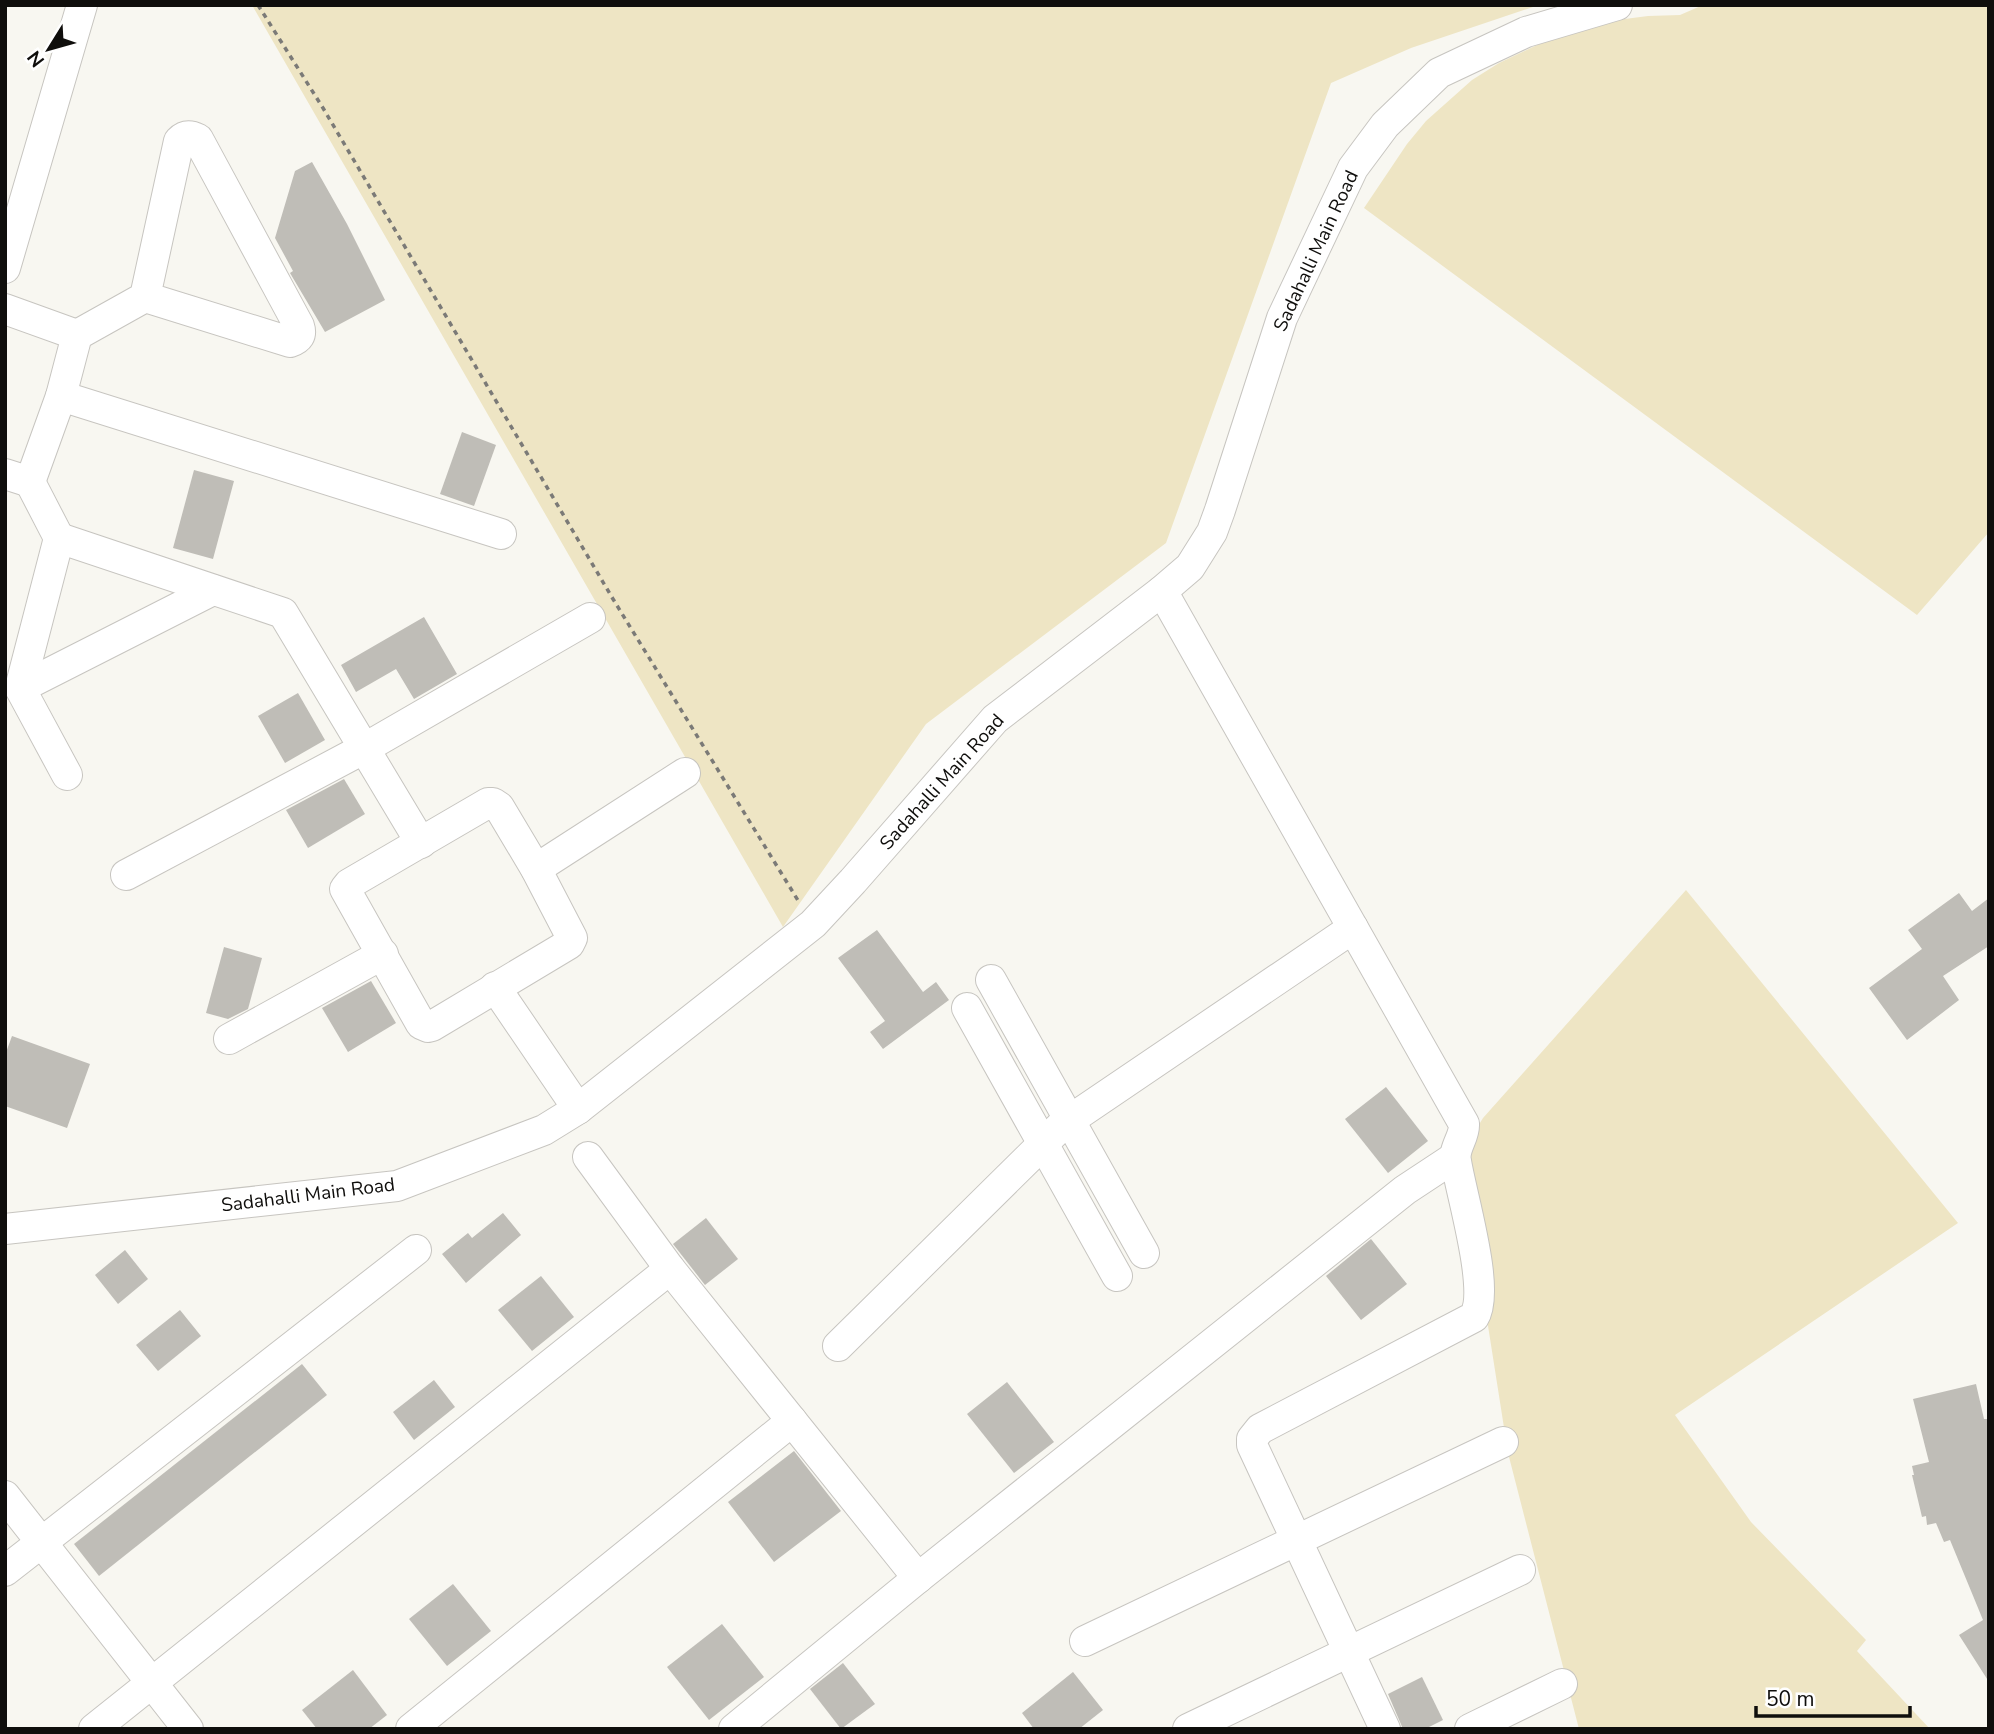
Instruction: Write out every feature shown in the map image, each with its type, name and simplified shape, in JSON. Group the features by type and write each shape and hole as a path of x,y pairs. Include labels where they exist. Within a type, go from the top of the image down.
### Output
{"street":[{"path":"5,268 82,5"},
{"name":"Sadahalli Main Road","path":"9,1232 397,1186 544,1130 578,1109 813,924 995,719 1163,591 1190,567 1212,532 1282,318 1353,168 1385,125 1439,73 1526,32 1617,5"},
{"path":"145,297 179,141 188,135 193,136 198,139 299,326 298,338 290,342 145,297 77,335 61,396 18,478 59,538 283,613 421,843"},
{"path":"5,309 77,335"},
{"path":"61,396 500,534"},
{"path":"59,538 20,688 67,775"},
{"path":"20,688 213,590"},
{"path":"1163,591 1464,1124 1455,1157 1472,1236 1480,1304 1478,1311 1466,1322 1255,1433 1252,1439 1252,1445 1385,1729"},
{"path":"126,875 365,748 590,618"},
{"path":"536,869 685,774"},
{"path":"488,803 494,803 536,869 572,938 569,943 432,1026 421,1024 345,890 349,884 421,843 488,803"},
{"path":"838,1346 1069,1120 1353,928"},
{"path":"229,1039 383,954"},
{"path":"991,980 1144,1253"},
{"path":"495,987 578,1109"},
{"path":"967,1008 1117,1276"},
{"path":"588,1157 670,1269 918,1578"},
{"path":"734,1729 918,1578 1405,1190 1455,1157"},
{"path":"5,1571 416,1250"},
{"path":"94,1729 670,1269"},
{"path":"411,1729 792,1421"},
{"path":"1085,1641 1503,1442"},
{"path":"5,1496 188,1729"},
{"path":"1188,1729 1520,1570"},
{"path":"1470,1729 1562,1684"}],"path":[{"path":"258,5 323,108 613,599 813,924"}],"shaded area":[{"path":"252,5 1539,5 1411,48 1331,83 1166,543 926,724 783,927"},
{"path":"1703,5 1989,5 1989,532 1917,615 1364,208 1407,144 1426,121 1472,80 1499,63 1556,36 1617,20 1680,15"},
{"path":"1686,890 1958,1223 1675,1415 1751,1522 1866,1640 1857,1651 1930,1729 1579,1729 1508,1453 1461,1154 1483,1118"}],"building":[{"path":"312,162 385,300 325,332 290,273 293,271 275,238 295,171"},
{"path":"462,432 496,445 474,506 440,494"},
{"path":"194,470 234,481 213,559 173,548"},
{"path":"424,617 457,674 414,699 396,669 356,692 341,665"},
{"path":"298,693 325,740 285,763 258,716"},
{"path":"344,779 365,814 308,848 286,810"},
{"path":"1959,893 1972,911 1989,898 1989,946 1943,976 1959,1000 1907,1040 1869,988 1922,949 1908,930"},
{"path":"877,930 923,992 936,982 949,1000 883,1049 870,1032 885,1021 838,958"},
{"path":"224,947 262,958 248,1009 228,1019 206,1013"},
{"path":"371,981 396,1023 348,1052 322,1008"},
{"path":"12,1036 90,1064 67,1128 5,1106 5,1055"},
{"path":"1386,1087 1428,1141 1388,1173 1345,1119"},
{"path":"503,1213 521,1235 466,1283 442,1254 468,1233 472,1238"},
{"path":"706,1218 738,1259 705,1285 673,1244"},
{"path":"1371,1239 1407,1284 1361,1320 1326,1276"},
{"path":"125,1250 148,1279 118,1304 95,1275"},
{"path":"541,1276 574,1317 532,1351 498,1310"},
{"path":"180,1310 201,1336 158,1371 136,1345"},
{"path":"302,1364 327,1395 99,1576 74,1544"},
{"path":"434,1380 455,1407 414,1440 393,1412"},
{"path":"1007,1382 1054,1442 1014,1473 967,1414"},
{"path":"1976,1384 1984,1419 1987,1419 1989,1427 1989,1682 1959,1635 1983,1620 1950,1540 1944,1542 1936,1523 1927,1525 1926,1516 1922,1517 1912,1475 1912,1466 1929,1462 1913,1399"},
{"path":"794,1451 841,1511 774,1562 728,1502"},
{"path":"453,1584 491,1631 447,1666 409,1619"},
{"path":"722,1624 764,1677 709,1720 667,1667"},
{"path":"843,1663 875,1704 841,1729 810,1689"},
{"path":"353,1670 387,1715 369,1729 317,1729 302,1710"},
{"path":"1073,1672 1103,1710 1079,1729 1034,1729 1022,1713"},
{"path":"1422,1677 1443,1720 1425,1729 1403,1729 1388,1694"}]}
